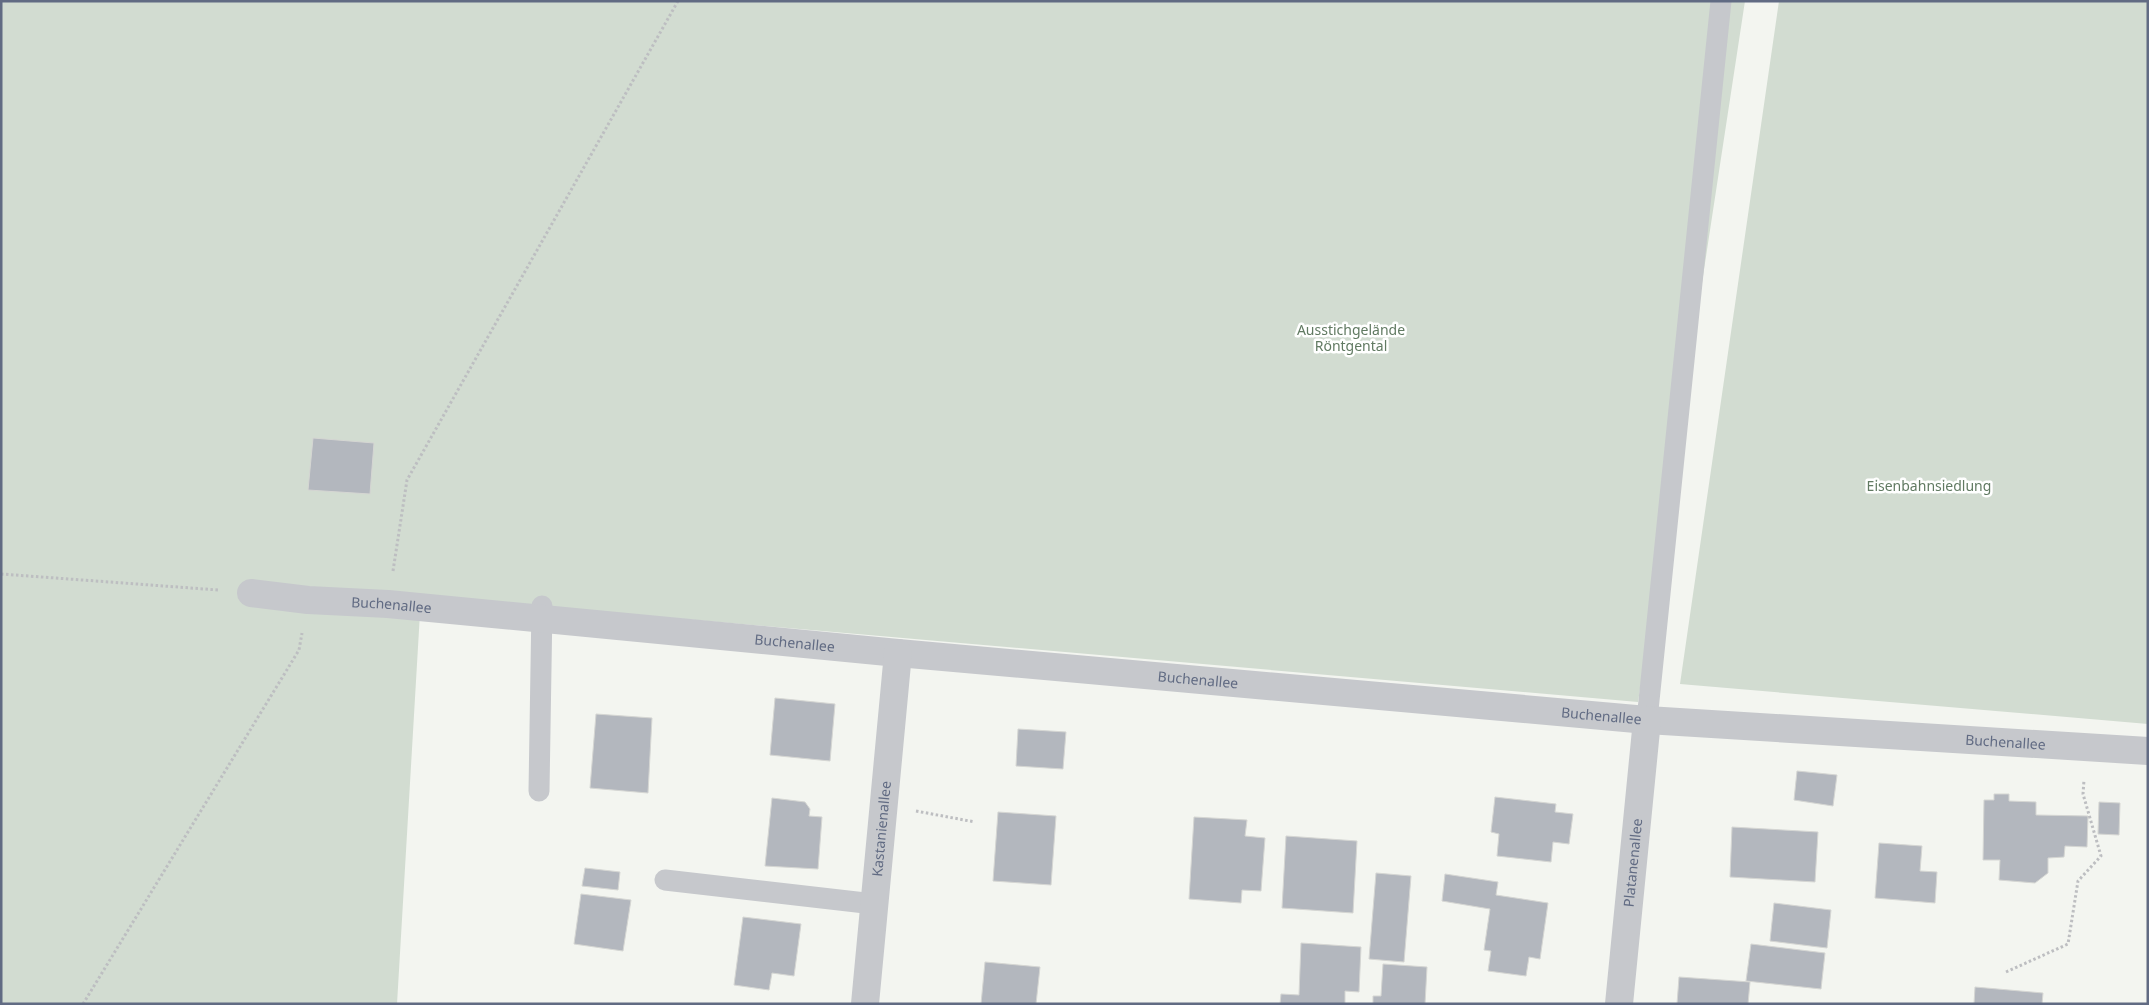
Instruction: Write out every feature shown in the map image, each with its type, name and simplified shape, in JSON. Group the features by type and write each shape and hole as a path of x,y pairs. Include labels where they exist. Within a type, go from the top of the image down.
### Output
{"street":[{"name":"Buchenallee","path":"251,593 308,600 542,613 898,653 1647,720 2148,751"},
{"name":"Kastanienallee","path":"865,1004 898,653"},
{"name":"Platanenallee","path":"1619,1004 1647,720"}],"lane":[{"path":"1647,720 1721,1"},
{"path":"539,791 542,613"},
{"path":"665,880 874,904"}],"path":[{"path":"388,604 406,480 678,1"},
{"path":"1,574 251,593"},
{"path":"83,1004 299,650 308,600"},
{"path":"2006,972 2068,944 2078,881 2101,856 2083,794 2085,747"},
{"path":"884,805 975,822"}],"green space":[{"name":"Ausstichgelände Röntgental","path":"1,1 1745,1 1638,702 421,596 397,1004 1,1004"},
{"name":"Eisenbahnsiedlung","path":"1779,1 2148,1 2148,724 1680,684"}],"building":[{"path":"313,438 374,443 370,494 308,490"},
{"path":"775,698 835,704 830,761 770,755"},
{"path":"596,714 652,718 648,793 590,788"},
{"path":"1018,729 1066,732 1063,769 1016,766"},
{"path":"1797,771 1837,775 1833,806 1794,800"},
{"path":"1994,794 2009,794 2009,801 2036,802 2036,815 2088,816 2087,847 2065,846 2064,857 2048,858 2048,873 2035,883 1999,880 2000,860 1983,860 1984,800 1994,800"},
{"path":"1495,797 1556,804 1555,812 1573,814 1569,844 1553,842 1551,862 1497,856 1499,834 1491,832"},
{"path":"772,798 805,802 810,809 809,816 822,817 818,869 765,866"},
{"path":"2099,802 2120,803 2119,835 2098,834"},
{"path":"998,812 1056,816 1051,885 993,881"},
{"path":"1194,817 1247,820 1245,836 1265,838 1261,891 1242,890 1241,903 1189,899"},
{"path":"1732,827 1818,832 1815,882 1730,877"},
{"path":"1286,836 1357,841 1353,913 1282,908"},
{"path":"1879,843 1922,846 1920,871 1937,872 1935,903 1875,898"},
{"path":"585,868 620,872 618,890 582,886"},
{"path":"1376,873 1411,876 1404,962 1369,959"},
{"path":"1445,874 1498,882 1496,895 1548,903 1540,959 1529,957 1526,976 1488,971 1491,951 1484,950 1490,909 1442,901"},
{"path":"581,894 631,900 623,951 574,944"},
{"path":"1774,903 1831,910 1827,948 1770,941"},
{"path":"743,917 801,924 794,976 772,973 769,990 734,985"},
{"path":"1301,943 1361,947 1359,992 1345,991 1345,1004 1280,1004 1281,994 1299,995"},
{"path":"1751,944 1825,953 1821,989 1746,981"},
{"path":"985,962 1040,967 1036,1004 981,1004"},
{"path":"1383,964 1427,967 1425,1004 1373,1004 1373,996 1381,996"},
{"path":"1679,977 1750,982 1748,1004 1677,1004"},
{"path":"1975,987 2043,993 2042,1004 1974,1004"}]}
